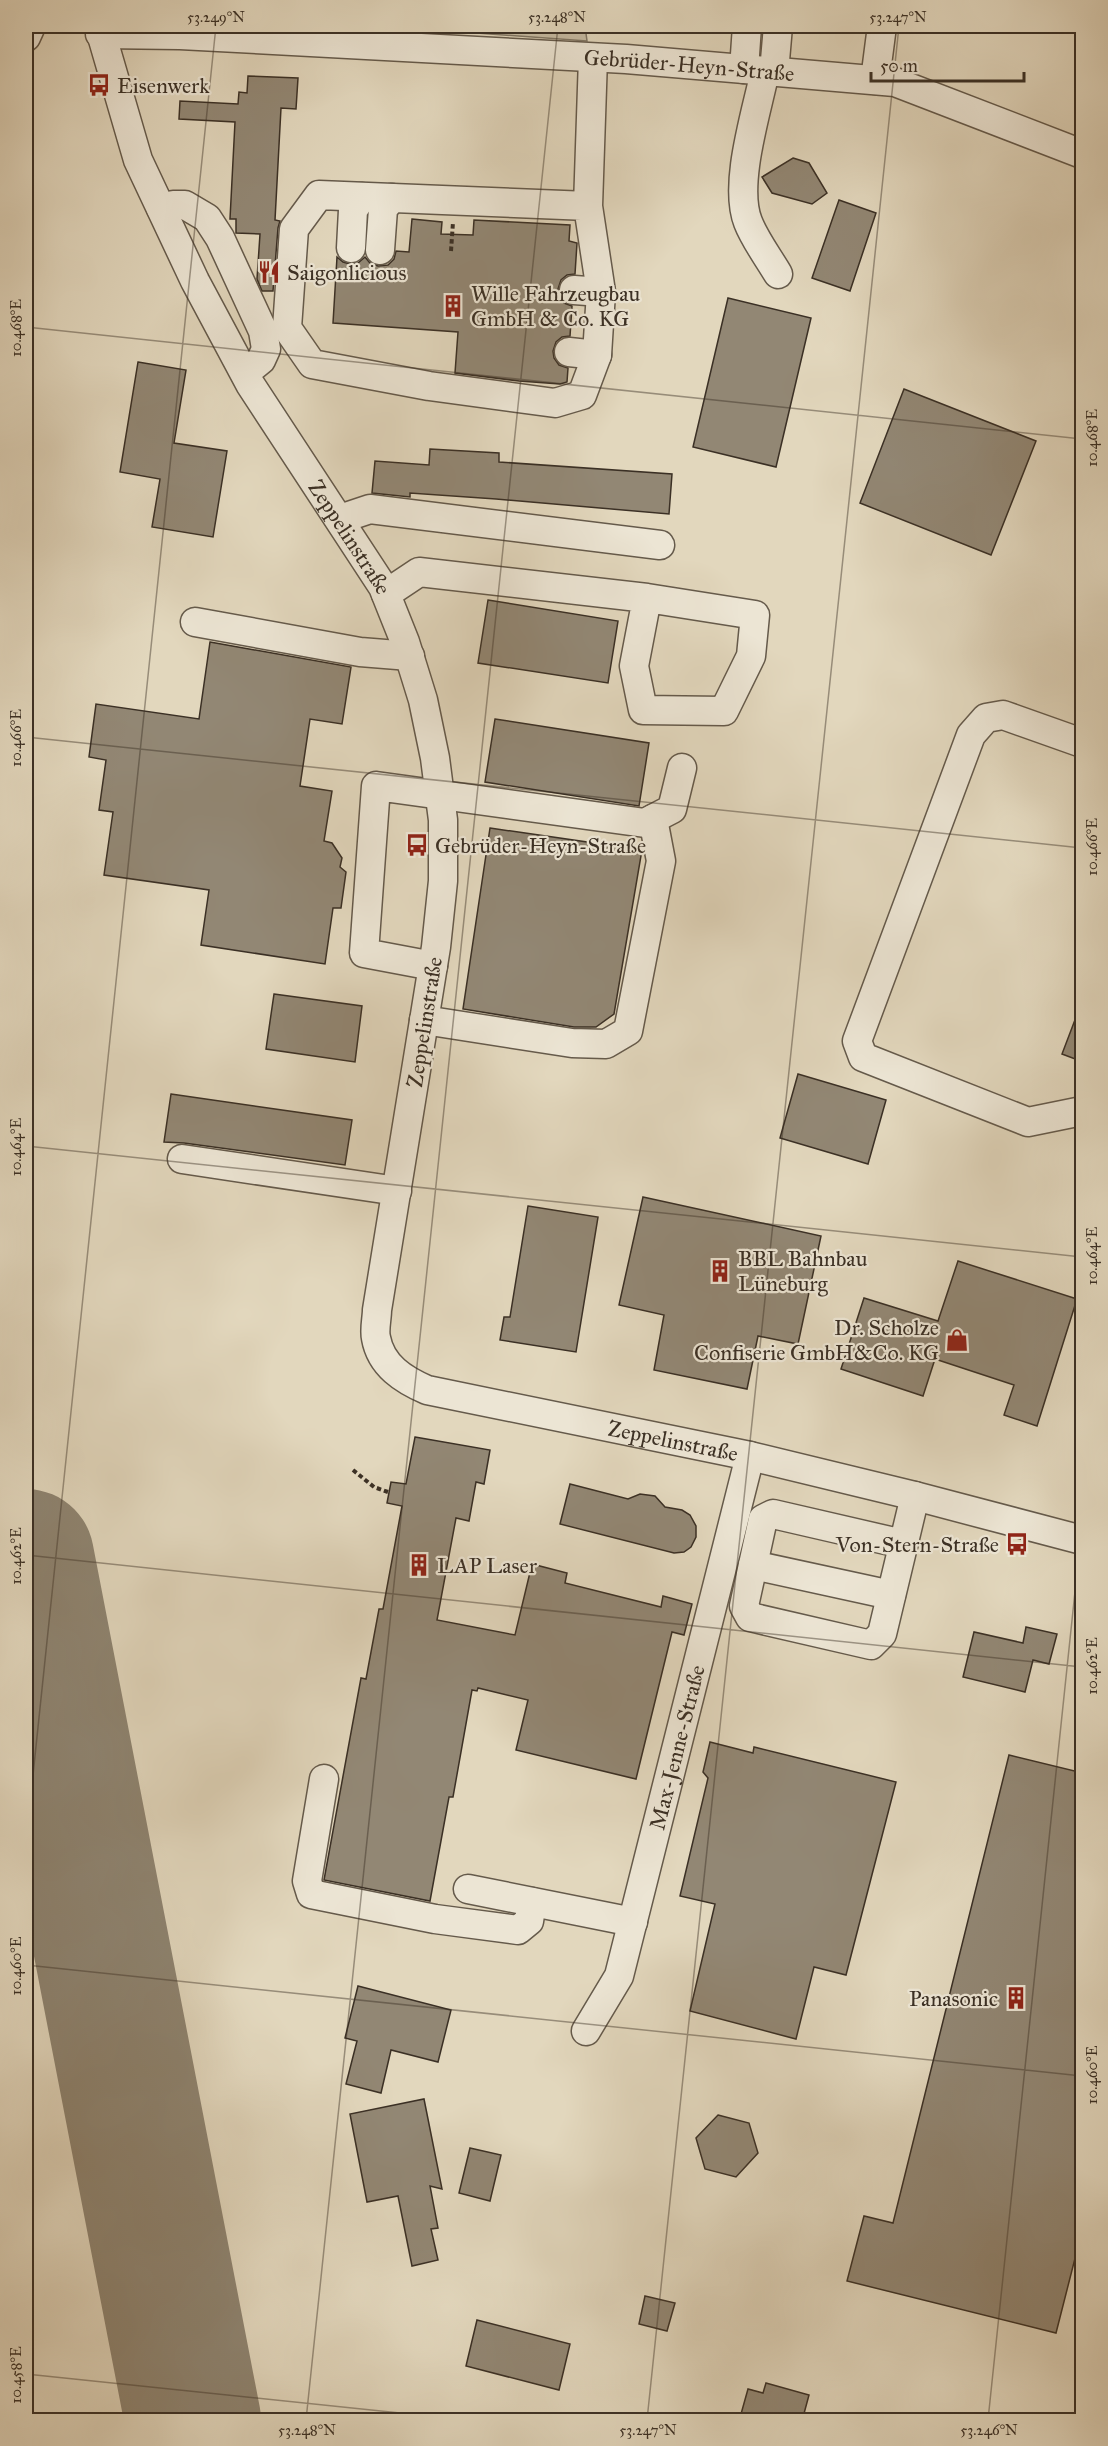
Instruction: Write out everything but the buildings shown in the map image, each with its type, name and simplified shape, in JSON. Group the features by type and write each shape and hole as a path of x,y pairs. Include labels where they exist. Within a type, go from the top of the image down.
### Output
{"street":[{"path":"26,37 31,26"},
{"path":"747,26 761,71"},
{"path":"778,26 761,71 745,168 743,204 748,222 778,274"},
{"path":"875,80 882,26"},
{"name":"Gebrüder-Heyn-Straße","path":"99,30 302,34 895,82 1083,154"},
{"name":"Zeppelinstraße","path":"99,30 138,160 195,281 245,373 386,594 410,656 423,700 435,758 443,820 443,880 433,966 377,1310 375,1338 386,1362 402,1379 427,1390 750,1456 1083,1540"},
{"path":"588,206 320,195 294,229 287,328 312,364 429,386 555,403 582,395 597,355 587,291 593,58"},
{"path":"384,198 400,209 373,249 353,210 384,198"},
{"path":"161,208 185,205 207,218 220,238 264,331 266,349 261,360 245,373"},
{"path":"569,352 597,355"},
{"path":"340,519 370,509 660,545"},
{"path":"386,594 419,572 647,598 755,615 751,656 724,711 643,710 634,666 647,598"},
{"path":"195,622 360,652 410,656"},
{"path":"1083,743 1003,715 986,718 971,735 857,1041 863,1057 1028,1122 1083,1111"},
{"path":"433,966 364,953 376,786 645,823 672,809 682,768"},
{"path":"424,1020 572,1044 606,1044 628,1031 661,861 653,819"},
{"path":"182,1159 397,1191"},
{"name":"Max-Jenne-Straße","path":"586,2031 619,1976 750,1456"},
{"path":"903,1544 773,1514 763,1519 744,1606 750,1617 871,1645 882,1634 915,1496"},
{"path":"753,1564 891,1595"},
{"path":"324,1779 307,1881 311,1894 435,1919 518,1929 529,1922 532,1902"},
{"path":"468,1889 633,1922"}],"path":[{"path":"451,251 452,238"},
{"path":"353,1470 374,1487 388,1492"}],"shaded area":[{"path":"381,26 585,26 587,41"}],"runway":[{"path":"26,1557 193,2420"}],"place":[{"name":"Eisenwerk","path":"99,85"},
{"name":"Saigonlicious","path":"269,272"},
{"name":"Wille Fahrzeugbau GmbH & Co. KG","path":"453,306"},
{"name":"Gebrüder-Heyn-Straße","path":"417,845"},
{"name":"BBL Bahnbau Lüneburg","path":"720,1271"},
{"name":"Dr. Scholze Confiserie GmbH&Co. KG","path":"957,1340"},
{"name":"Von-Stern-Straße","path":"1017,1544"},
{"name":"LAP Laser","path":"419,1565"},
{"name":"Panasonic","path":"1016,1998"}]}
